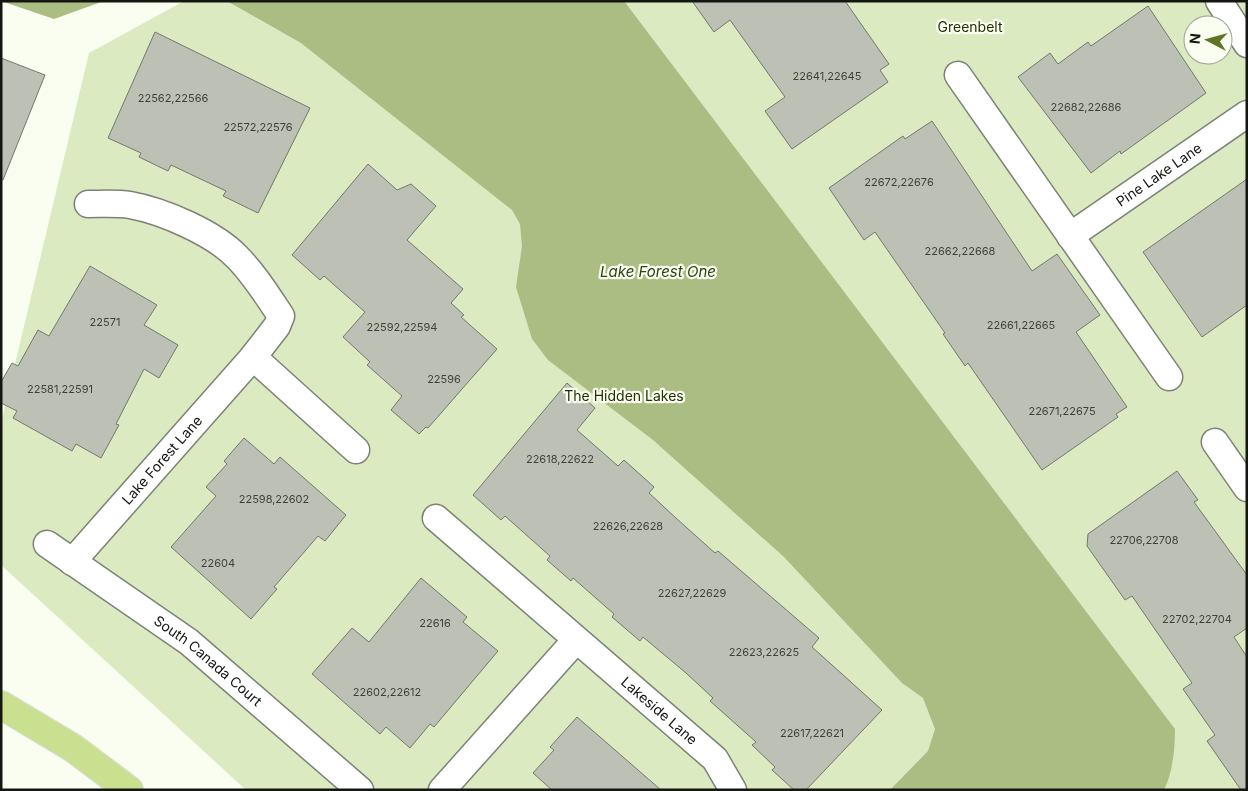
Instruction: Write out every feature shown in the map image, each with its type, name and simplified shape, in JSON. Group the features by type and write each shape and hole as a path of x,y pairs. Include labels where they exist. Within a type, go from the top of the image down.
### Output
{"main road":[{"path":"1,705 73,748 129,790"}],"street":[{"path":"1219,1 1247,44"},
{"path":"958,75 1170,377"},
{"name":"Pine Lake Lane","path":"1070,236 1247,114"},
{"name":"Lake Forest Lane","path":"72,562 253,357 277,326 281,316 255,278 236,256 216,240 159,212 130,205 88,204"},
{"path":"253,357 356,450"},
{"path":"1214,442 1247,488"},
{"name":"Lakeside Lane","path":"436,518 715,759 732,790"},
{"name":"South Canada Court","path":"46,544 189,642 360,790"},
{"path":"442,790 576,640"}],"green space":[{"name":"The Hidden Lakes","path":"184,1 1247,1 1247,790 246,790 1,565 1,423 89,53"}],"water":[{"path":"1,1 104,1 54,19"},
{"name":"Lake Forest One","path":"227,1 624,1 1175,729 1173,760 1170,776 1164,790 890,790 928,751 935,729 923,698 902,683 784,557 653,440 548,360 532,339 516,287 522,246 520,224 512,210 301,43"}],"building":[{"path":"692,1 845,1 889,64 880,70 888,82 792,149 765,111 785,97 730,20 714,32"},
{"path":"1148,6 1183,58 1183,65 1187,65 1206,93 1121,154 1120,151 1091,173 1018,77 1050,53 1058,64 1088,42 1091,46"},
{"path":"155,32 310,108 258,213 223,196 226,191 171,165 168,171 139,157 141,153 108,138"},
{"path":"1,58 45,75 3,180 1,179"},
{"path":"932,121 1032,271 1057,254 1100,315 1076,332 1127,407 1116,414 1118,417 1042,470 968,363 965,366 943,334 945,333 875,232 864,240 829,188 903,136 905,139"},
{"path":"368,164 397,190 411,184 436,206 407,240 463,289 451,303 464,315 461,317 497,349 428,428 426,427 419,434 391,410 402,396 367,365 370,362 343,337 365,312 324,276 320,280 292,255"},
{"path":"1247,179 1247,305 1202,337 1143,252"},
{"path":"90,266 157,305 144,325 178,345 159,378 144,369 116,424 119,425 101,458 76,444 72,451 13,418 17,411 1,403 1,382 12,363 18,366 38,330 49,336"},
{"path":"567,383 595,408 577,430 618,466 624,460 654,487 649,493 677,519 715,553 718,551 819,638 812,647 882,710 806,790 794,790 772,770 775,767 752,745 756,742 710,701 713,698 686,673 643,637 640,641 612,617 614,614 573,578 571,581 547,560 550,556 505,516 501,520 473,495"},
{"path":"244,438 274,464 280,457 346,515 325,541 318,536 274,587 277,589 251,619 171,547 216,496 206,487 227,464 224,461"},
{"path":"1177,471 1198,500 1194,502 1247,575 1247,628 1234,637 1247,657 1247,790 1241,790 1207,741 1215,735 1183,689 1192,683 1132,596 1125,600 1087,546 1088,534"},
{"path":"421,578 467,617 463,622 498,651 434,727 430,724 410,748 386,727 380,734 312,674 352,628 369,642"},
{"path":"577,717 661,790 552,790 533,773 554,750 550,747"}],"park label":[{"name":"Greenbelt","path":"970,27"}]}
